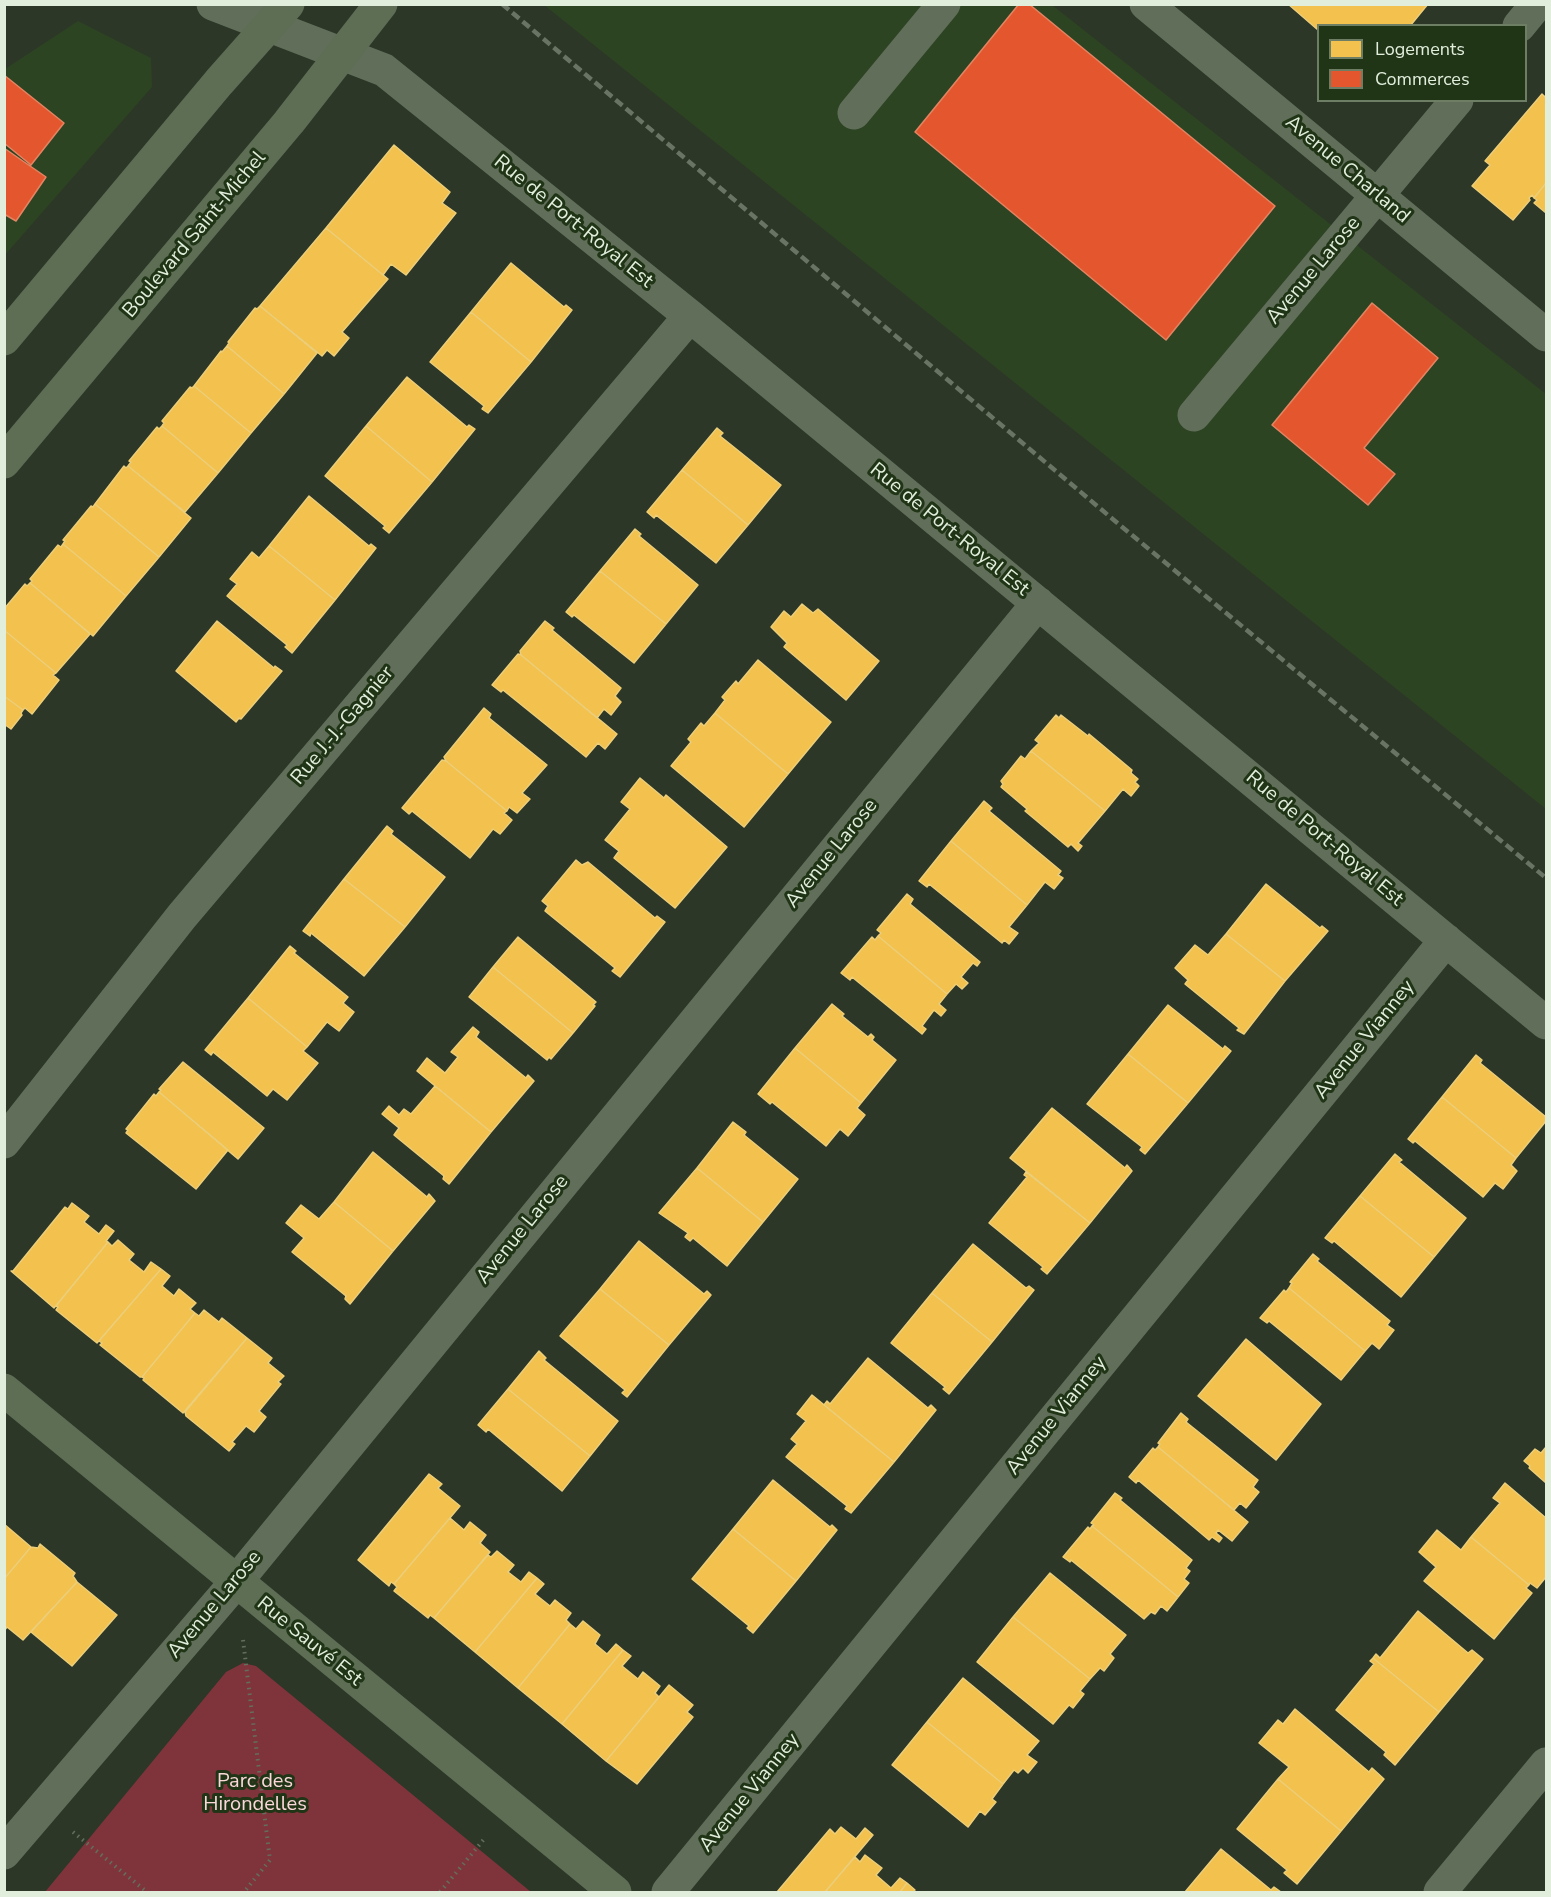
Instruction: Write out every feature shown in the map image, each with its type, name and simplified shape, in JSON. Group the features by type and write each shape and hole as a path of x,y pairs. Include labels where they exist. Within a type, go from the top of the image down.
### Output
{"main road":[{"name":"Boulevard Saint-Michel","path":"4,462 282,131 381,4"},
{"path":"4,339 219,82 279,15"},
{"name":"Rue Sauvé Est","path":"4,1390 615,1893"}],"street":[{"name":"Rue de Port-Royal Est","path":"213,4 279,15 341,53 384,70 690,316 1546,1023"},
{"path":"854,113 944,4"},
{"name":"Avenue Charland","path":"1146,4 1546,336"},
{"path":"1522,24 1537,4"},
{"name":"Avenue Larose","path":"1194,415 1455,102"},
{"name":"Rue J.-J.-Gagnier","path":"4,1142 182,916 690,316"},
{"name":"Avenue Larose","path":"4,1853 236,1582 1038,603"},
{"name":"Avenue Vianney","path":"668,1893 1446,940"},
{"path":"1440,1893 1546,1764"}],"path":[{"path":"236,1582 270,1860 244,1893"},
{"path":"440,1893 511,1807"},
{"path":"42,1808 147,1893"}],"shaded area":[{"path":"544,5 1052,5 1546,394 1546,809"},
{"path":"78,21 151,58 152,87 5,255 5,69"}],"green space":[{"name":"Parc des Hirondelles","path":"243,1663 256,1666 531,1892 45,1892 226,1672"}],"building: Logements":[{"path":"1288,4 1428,4 1412,24 1317,24 1317,29"},
{"path":"1542,94 1545,97 1546,95 1546,183 1534,198 1532,195 1529,198 1530,200 1513,220 1472,186 1490,165 1485,161"},
{"path":"394,145 450,192 442,203 456,213 406,275 391,264 383,275 326,228"},
{"path":"1546,183 1546,213 1534,203 1537,200 1534,198"},
{"path":"326,228 388,279 342,332 349,338 334,356 327,350 322,356 260,306"},
{"path":"511,263 564,307 566,305 572,310 531,362 471,312"},
{"path":"260,306 317,353 284,394 227,346 255,308"},
{"path":"471,312 531,362 488,413 482,409 484,406 430,362"},
{"path":"227,346 284,394 251,433 194,386"},
{"path":"407,377 467,427 469,425 475,429 432,482 366,426"},
{"path":"194,386 251,433 218,473 162,426 164,423 162,421 190,387"},
{"path":"162,426 218,473 185,512 128,466 131,462 129,461 157,427 159,429"},
{"path":"366,426 432,482 389,533 383,528 385,526 325,476"},
{"path":"717,428 723,433 720,436 781,485 748,525 682,470"},
{"path":"124,466 126,468 128,466 191,518 159,557 95,504"},
{"path":"682,470 748,525 716,563 656,515 654,518 647,512"},
{"path":"309,496 369,546 371,544 376,548 335,600 269,546"},
{"path":"95,504 159,557 126,596 63,544 65,541 63,540"},
{"path":"635,529 641,534 639,536 698,585 666,624 600,571"},
{"path":"63,544 126,596 93,636 30,583 32,581 30,579 58,545 61,547"},
{"path":"269,546 335,600 292,653 285,647 287,645 227,596 237,584 230,579 252,552 259,558"},
{"path":"600,571 666,624 634,663 574,615 572,617 566,612"},
{"path":"30,583 90,634 56,673 4,630 4,609 25,584 27,586"},
{"path":"802,604 813,613 818,609 879,661 846,700 784,647 787,643 771,627 784,611 791,617"},
{"path":"217,621 274,668 275,666 282,671 236,722 176,671"},
{"path":"545,621 554,628 552,630 621,688 615,696 621,702 611,715 604,709 597,718 521,655 520,651"},
{"path":"4,630 56,673 53,675 59,680 32,714 4,696"},
{"path":"518,654 617,734 605,749 598,743 586,757 503,690 501,692 492,685"},
{"path":"758,660 831,722 788,774 715,713 725,700 722,697 736,681 738,684"},
{"path":"4,696 23,710 22,715 11,729 4,724"},
{"path":"484,708 491,714 489,718 547,765 522,793 530,799 517,813 509,807 507,811 444,757"},
{"path":"715,713 788,774 744,827 671,766 691,742 688,739 701,723 704,726"},
{"path":"1056,715 1059,718 1061,715 1088,736 1089,734 1132,770 1131,773 1138,779 1135,782 1139,786 1131,796 1123,789 1105,811 1031,751 1039,743 1035,740"},
{"path":"1031,751 1105,811 1078,843 1082,846 1078,851 1071,844 1068,847 1025,811 1027,809 1001,787 1003,784 1001,781 1021,756 1025,759"},
{"path":"442,760 507,811 504,813 512,820 500,834 493,829 470,858 412,811 409,814 402,808"},
{"path":"640,778 664,798 666,795 727,847 675,908 614,858 619,851 605,840 630,809 621,802"},
{"path":"984,801 992,808 989,811 1061,871 1058,875 1063,878 1054,889 1045,882 1027,905 951,841"},
{"path":"387,826 393,831 391,834 445,877 405,927 344,879"},
{"path":"951,841 1027,905 1009,927 1018,933 1009,944 1004,940 1002,943 929,884 927,887 919,881"},
{"path":"576,860 582,865 588,862 655,918 657,916 665,922 620,977 612,971 615,968 545,911 548,906 542,901"},
{"path":"344,879 405,927 364,976 311,933 310,936 303,931"},
{"path":"1266,884 1320,928 1322,926 1328,931 1285,981 1226,934"},
{"path":"907,894 913,899 910,904 980,962 977,966 973,963 961,977 968,983 962,989 956,984 947,994 878,936 881,933 877,930"},
{"path":"1226,934 1285,981 1244,1034 1185,984 1188,980 1175,968 1195,945 1208,955"},
{"path":"878,936 947,994 939,1004 946,1010 941,1016 934,1010 922,1026 926,1029 922,1034 852,977 850,980 841,973 872,937 875,940"},
{"path":"518,937 596,1002 573,1033 493,967"},
{"path":"290,946 296,951 294,953 348,997 343,1003 354,1012 339,1031 327,1022 307,1047 248,998"},
{"path":"493,967 573,1033 551,1059 549,1057 547,1060 469,997"},
{"path":"248,998 307,1047 303,1051 318,1063 287,1100 273,1089 267,1096 213,1052 211,1055 205,1050"},
{"path":"832,1004 844,1014 842,1016 868,1037 871,1034 874,1037 872,1040 896,1060 861,1103 795,1048"},
{"path":"1168,1005 1223,1049 1225,1046 1231,1051 1188,1103 1128,1054"},
{"path":"473,1027 479,1032 476,1037 526,1078 528,1075 534,1081 491,1132 417,1071 427,1058 445,1073 458,1057 451,1052"},
{"path":"795,1048 861,1103 857,1108 865,1115 848,1136 840,1129 826,1146 772,1102 770,1104 758,1094"},
{"path":"1128,1054 1188,1103 1145,1154 1140,1150 1142,1147 1087,1104"},
{"path":"1476,1055 1482,1060 1480,1063 1546,1117 1546,1121 1516,1158 1442,1097"},
{"path":"183,1062 264,1128 238,1159 159,1092 161,1090 159,1089"},
{"path":"435,1086 491,1132 449,1184 443,1179 444,1176 394,1135 399,1128 382,1114 389,1106 399,1115 404,1109 411,1114"},
{"path":"159,1092 228,1150 196,1189 126,1133 128,1130 126,1129 154,1094 156,1096"},
{"path":"1442,1097 1516,1158 1511,1165 1517,1171 1503,1189 1495,1183 1483,1197 1415,1141 1413,1143 1408,1139"},
{"path":"1052,1108 1125,1168 1127,1165 1132,1171 1090,1223 1010,1158"},
{"path":"733,1122 746,1132 744,1135 798,1179 763,1222 697,1168"},
{"path":"373,1152 427,1197 429,1194 435,1201 393,1251 334,1202"},
{"path":"1395,1154 1402,1160 1399,1162 1466,1218 1434,1257 1360,1196"},
{"path":"697,1168 763,1222 727,1266 693,1238 690,1241 685,1237 688,1233 659,1213"},
{"path":"1026,1172 1090,1223 1047,1274 1041,1269 1043,1267 989,1223 1027,1177 1024,1175"},
{"path":"1360,1196 1434,1257 1401,1297 1334,1241 1332,1243 1325,1238"},
{"path":"334,1202 393,1251 350,1304 345,1299 346,1296 292,1252 304,1238 286,1223 301,1205 319,1219"},
{"path":"72,1203 89,1216 84,1222 99,1234 106,1225 114,1231 106,1241 108,1242 54,1308 11,1271 65,1207 68,1209"},
{"path":"118,1240 134,1254 129,1260 144,1272 151,1262 161,1269 97,1343 56,1310 58,1307 56,1306 108,1242 112,1246"},
{"path":"639,1241 704,1294 707,1291 711,1295 669,1345 600,1289"},
{"path":"973,1244 1026,1288 1029,1286 1034,1290 992,1342 932,1293"},
{"path":"1313,1254 1319,1259 1317,1261 1390,1321 1387,1325 1394,1330 1379,1349 1372,1343 1365,1351 1289,1288 1292,1283 1290,1282"},
{"path":"161,1269 170,1276 162,1286 174,1296 179,1289 196,1303 190,1309 195,1313 140,1377 100,1345 102,1343 99,1341"},
{"path":"1289,1288 1365,1351 1341,1380 1269,1321 1267,1323 1260,1318 1284,1290 1286,1292"},
{"path":"600,1289 669,1345 627,1397 622,1393 625,1390 560,1336"},
{"path":"932,1293 992,1342 949,1394 943,1389 945,1387 891,1343"},
{"path":"204,1310 219,1322 222,1318 247,1338 183,1413 142,1377 195,1313 199,1316"},
{"path":"247,1338 272,1358 268,1363 284,1376 278,1382 281,1384 259,1411 266,1417 254,1432 246,1426 232,1442 235,1444 229,1451 186,1416 185,1412"},
{"path":"1246,1339 1321,1404 1276,1460 1198,1396"},
{"path":"539,1351 546,1358 544,1360 618,1421 590,1456 508,1389"},
{"path":"868,1358 928,1408 931,1405 936,1410 894,1462 824,1405 827,1401 830,1404"},
{"path":"508,1389 590,1456 562,1491 488,1429 486,1432 478,1425"},
{"path":"812,1395 894,1462 851,1513 845,1509 847,1506 786,1457 797,1444 791,1439 806,1421 797,1414"},
{"path":"1181,1413 1188,1419 1186,1422 1258,1480 1253,1487 1259,1492 1246,1508 1240,1503 1234,1510 1158,1447 1160,1444 1158,1443"},
{"path":"1158,1447 1248,1522 1232,1541 1218,1530 1216,1533 1222,1538 1219,1542 1212,1537 1209,1540 1138,1480 1136,1483 1129,1477 1153,1448 1155,1450"},
{"path":"1546,1447 1546,1483 1524,1461 1535,1449 1541,1453"},
{"path":"429,1474 442,1484 438,1488 460,1506 394,1584 391,1582 389,1586 358,1560"},
{"path":"773,1480 830,1527 832,1525 837,1530 796,1581 733,1529"},
{"path":"1505,1483 1546,1518 1546,1577 1537,1588 1530,1583 1529,1585 1471,1537 1500,1503 1493,1498"},
{"path":"1115,1493 1122,1498 1120,1500 1192,1560 1186,1568 1190,1571 1184,1579 1189,1583 1178,1597 1092,1526 1094,1525 1091,1523"},
{"path":"450,1518 464,1530 470,1522 486,1535 480,1543 490,1552 434,1618 430,1615 428,1618 394,1591 397,1587 394,1584"},
{"path":"4,1524 31,1547 4,1579"},
{"path":"1092,1526 1178,1597 1167,1611 1161,1606 1155,1614 1151,1612 1144,1619 1071,1560 1070,1562 1063,1557 1088,1527 1090,1529"},
{"path":"733,1529 796,1581 753,1633 747,1628 749,1626 692,1579"},
{"path":"1437,1530 1461,1550 1471,1537 1529,1585 1526,1588 1532,1593 1494,1639 1424,1581 1436,1567 1419,1552"},
{"path":"40,1544 75,1573 73,1576 77,1582 23,1640 7,1627 4,1631 4,1579 31,1547 38,1548"},
{"path":"497,1551 514,1565 508,1572 521,1582 529,1572 537,1578 475,1652 434,1618 488,1555 491,1557"},
{"path":"1050,1573 1126,1635 1110,1654 1114,1658 1104,1671 1100,1668 1090,1679 1013,1617"},
{"path":"537,1578 544,1584 535,1594 550,1606 555,1600 571,1613 566,1620 570,1624 518,1688 475,1652"},
{"path":"77,1582 117,1615 72,1666 31,1632"},
{"path":"1418,1611 1468,1653 1472,1650 1483,1659 1439,1712 1373,1658 1376,1654 1380,1658"},
{"path":"1013,1617 1090,1679 1080,1691 1084,1694 1073,1708 1069,1705 1053,1724 977,1662"},
{"path":"583,1621 600,1635 595,1644 607,1654 616,1644 623,1650 562,1724 518,1688 570,1624 576,1629"},
{"path":"623,1650 631,1656 622,1666 638,1679 643,1672 660,1686 655,1693 659,1697 606,1761 562,1724"},
{"path":"1373,1658 1439,1712 1395,1765 1384,1755 1386,1752 1336,1710 1374,1664 1370,1661"},
{"path":"963,1678 1039,1741 1027,1755 1037,1762 1028,1773 1023,1768 1018,1773 1014,1770 1003,1784 927,1722"},
{"path":"669,1685 693,1705 687,1712 693,1717 637,1784 606,1761"},
{"path":"1295,1709 1369,1772 1372,1768 1384,1779 1341,1831 1278,1779 1289,1767 1259,1743 1278,1720 1283,1724"},
{"path":"927,1722 1003,1784 992,1799 996,1802 985,1815 980,1811 968,1827 892,1765"},
{"path":"1278,1779 1341,1831 1297,1884 1284,1873 1287,1870 1237,1829"},
{"path":"841,1827 856,1839 865,1828 873,1835 825,1892 777,1892 830,1829 835,1834"},
{"path":"1221,1849 1271,1890 1274,1887 1281,1892 1185,1892"},
{"path":"865,1855 882,1868 876,1875 891,1888 900,1878 907,1883 900,1892 825,1892 855,1857 860,1862"},
{"path":"907,1883 915,1890 900,1892"}],"building: Commerces":[{"path":"1019,4 1029,4 1275,206 1166,340 915,132"},
{"path":"4,75 64,123 31,165 4,143"},
{"path":"4,148 46,177 16,221 4,214"},
{"path":"1372,303 1438,358 1364,448 1395,474 1368,505 1272,425"}],"railway":[{"path":"502,4 1115,521 1546,878"}]}
